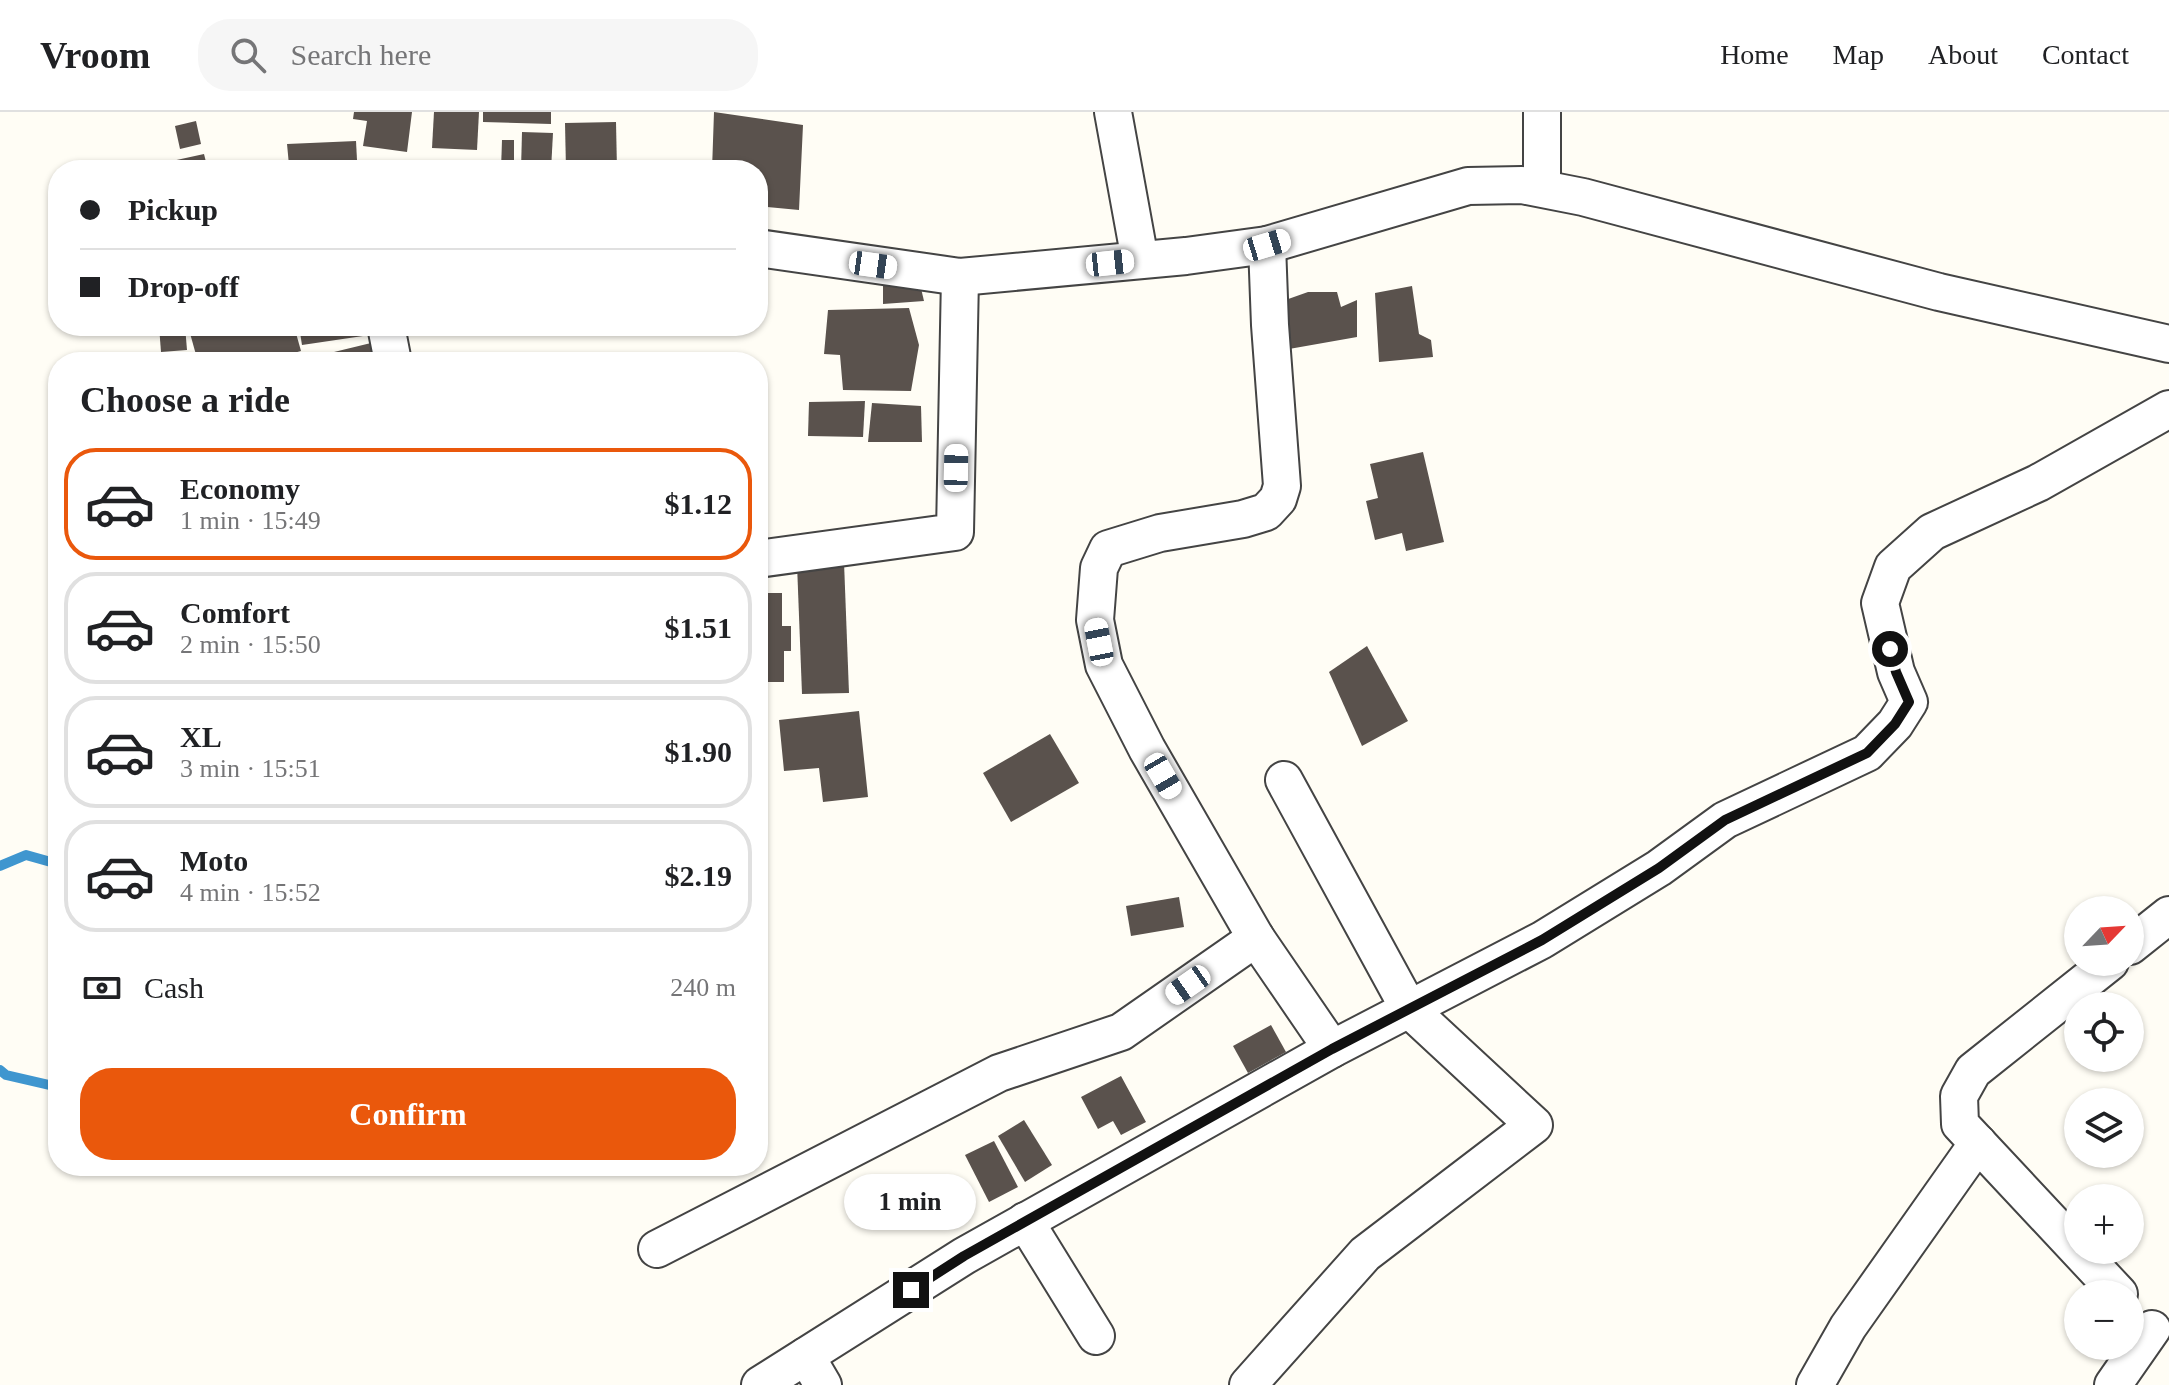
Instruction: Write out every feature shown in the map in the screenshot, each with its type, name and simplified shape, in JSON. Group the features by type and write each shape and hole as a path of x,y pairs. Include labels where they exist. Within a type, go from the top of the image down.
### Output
{"street":[{"path":"1113,112 1140,260"},
{"path":"1542,112 1542,188"},
{"path":"768,249 960,277 1267,245 1468,186 1522,185 1583,197 1939,292 2169,344"},
{"path":"1267,245 1282,486 1278,499 1266,512 1243,519 1160,533 1108,549 1099,568 1095,620 1104,665 1147,749 1256,938 1332,1049"},
{"path":"768,558 955,532 960,277"},
{"path":"760,1385 814,1371 964,1256 1332,1049 1542,940 1659,868 1725,820 1867,753 1895,724 1909,702 1896,672 1880,603 1893,567 1932,532 2038,483 2169,409"},
{"path":"1248,1385 1365,1254 1534,1125 1409,1009 1284,780"},
{"path":"2144,935 2169,915"},
{"path":"657,1249 999,1073 1121,1032 1256,938"},
{"path":"2092,976 1973,1071 1959,1096 1960,1124 2106,1280"},
{"path":"1815,1385 1848,1327 1978,1143"},
{"path":"1025,1221 1096,1336"},
{"path":"2113,1385 2150,1325"}],"building":[{"path":"354,112 412,112 407,152 363,146 367,121 353,119"},
{"path":"434,112 479,112 477,150 432,148"},
{"path":"483,112 551,112 551,124 483,122"},
{"path":"714,112 803,125 799,210 768,207 768,160 712,160"},
{"path":"196,121 201,144 180,149 175,126"},
{"path":"616,122 617,160 566,160 565,123"},
{"path":"522,132 553,133 552,160 521,160"},
{"path":"502,140 514,140 514,160 501,160"},
{"path":"356,141 357,160 289,160 287,144"},
{"path":"204,154 206,160 177,160"},
{"path":"919,280 924,301 883,304 883,281"},
{"path":"1412,286 1419,334 1431,340 1433,357 1379,362 1375,293"},
{"path":"1308,292 1337,292 1341,307 1357,300 1357,337 1272,352 1277,303"},
{"path":"909,308 919,345 911,391 843,390 840,355 824,354 828,310"},
{"path":"160,336 186,336 187,350 161,352"},
{"path":"191,336 297,336 301,351 297,352 195,352"},
{"path":"301,336 363,336 302,345"},
{"path":"371,343 373,352 334,352"},
{"path":"865,401 863,437 808,436 809,402"},
{"path":"872,403 921,406 922,442 868,442"},
{"path":"1423,452 1444,542 1406,551 1402,533 1375,540 1366,501 1378,498 1370,464"},
{"path":"844,562 849,693 802,694 797,564"},
{"path":"768,593 782,593 782,626 791,626 791,651 784,651 784,682 768,682"},
{"path":"1367,646 1408,721 1362,746 1329,672"},
{"path":"859,711 868,797 823,802 819,768 784,771 779,720"},
{"path":"1050,734 1079,783 1011,822 983,773"},
{"path":"1179,897 1184,927 1131,936 1126,906"},
{"path":"1271,1025 1286,1052 1248,1073 1233,1046"},
{"path":"1121,1076 1146,1122 1121,1135 1113,1121 1098,1129 1081,1097"},
{"path":"1024,1120 1052,1165 1025,1182 998,1136"},
{"path":"994,1141 1018,1187 989,1202 965,1155"}],"waterway":[{"path":"0,866 26,855 48,861"},
{"path":"0,1070 6,1075 48,1085"}],"route":[{"path":"911,1290 964,1256 1332,1049 1542,940 1659,868 1725,820 1867,753 1895,724 1909,702 1890,649"}]}
